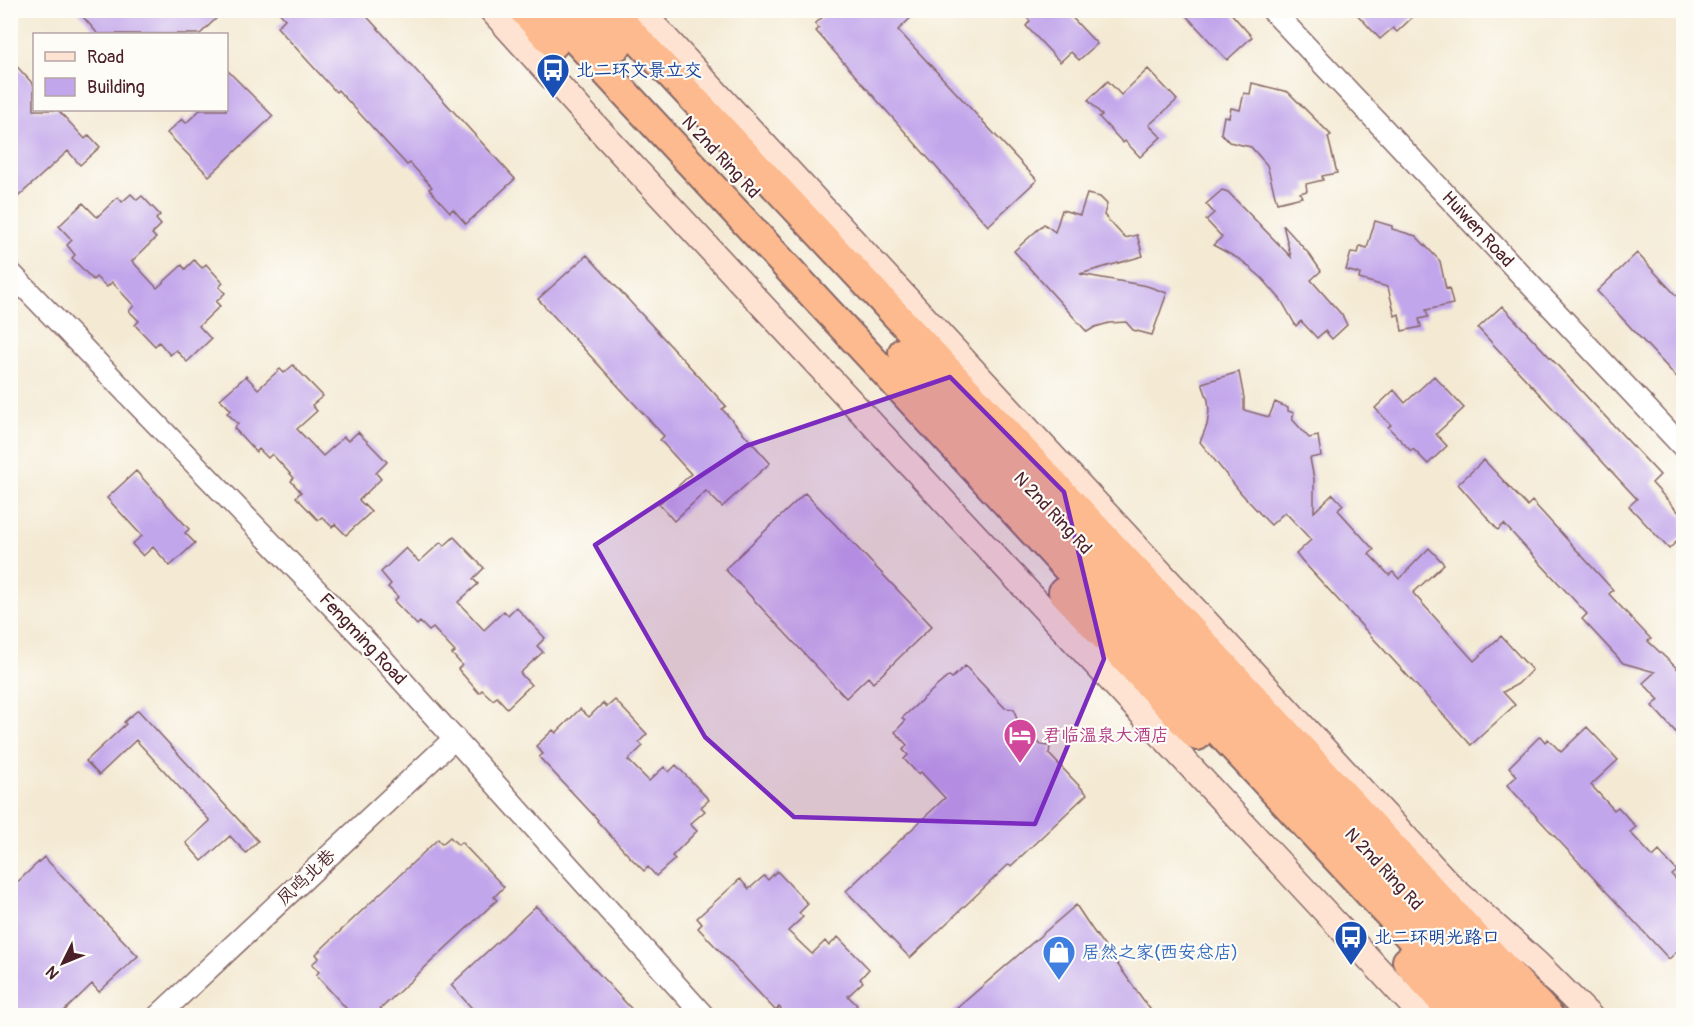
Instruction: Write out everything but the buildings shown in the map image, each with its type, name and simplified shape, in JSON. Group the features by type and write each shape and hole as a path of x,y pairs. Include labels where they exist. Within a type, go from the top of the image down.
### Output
{"highway":[{"path":"511,10 549,39"},
{"path":"523,10 1378,929 1455,1016"},
{"name":"N 2nd Ring Rd","path":"548,10 1025,523 1189,679 1520,1016"},
{"name":"N 2nd Ring Rd","path":"585,10 954,407 1483,1016"},
{"path":"610,10 1549,1016"},
{"path":"889,308 954,407"},
{"path":"1025,523 1065,594"},
{"path":"1107,640 1189,679 1278,726"},
{"path":"1505,967 1557,1016"}],"main road":[{"path":"490,10 632,166 1422,1016"},
{"path":"640,10 1452,887 1537,963 1590,1016"}],"street":[{"name":"Huiwen Road","path":"1272,10 1683,448"},
{"name":"Fengming Road","path":"10,272 381,657 704,1016"},
{"name":"凤鸣北巷","path":"158,1016 455,738"}],"highlighted area":[{"path":"950,377 1064,492 1104,659 1035,824 794,817 705,737 595,545 746,446"}],"place":[{"name":"北二环文景立交","path":"553,99"},
{"name":"君临温泉大酒店","path":"1020,764"},
{"name":"北二环明光路口","path":"1351,966"},
{"name":"居然之家(西安总店)","path":"1059,981"}]}
